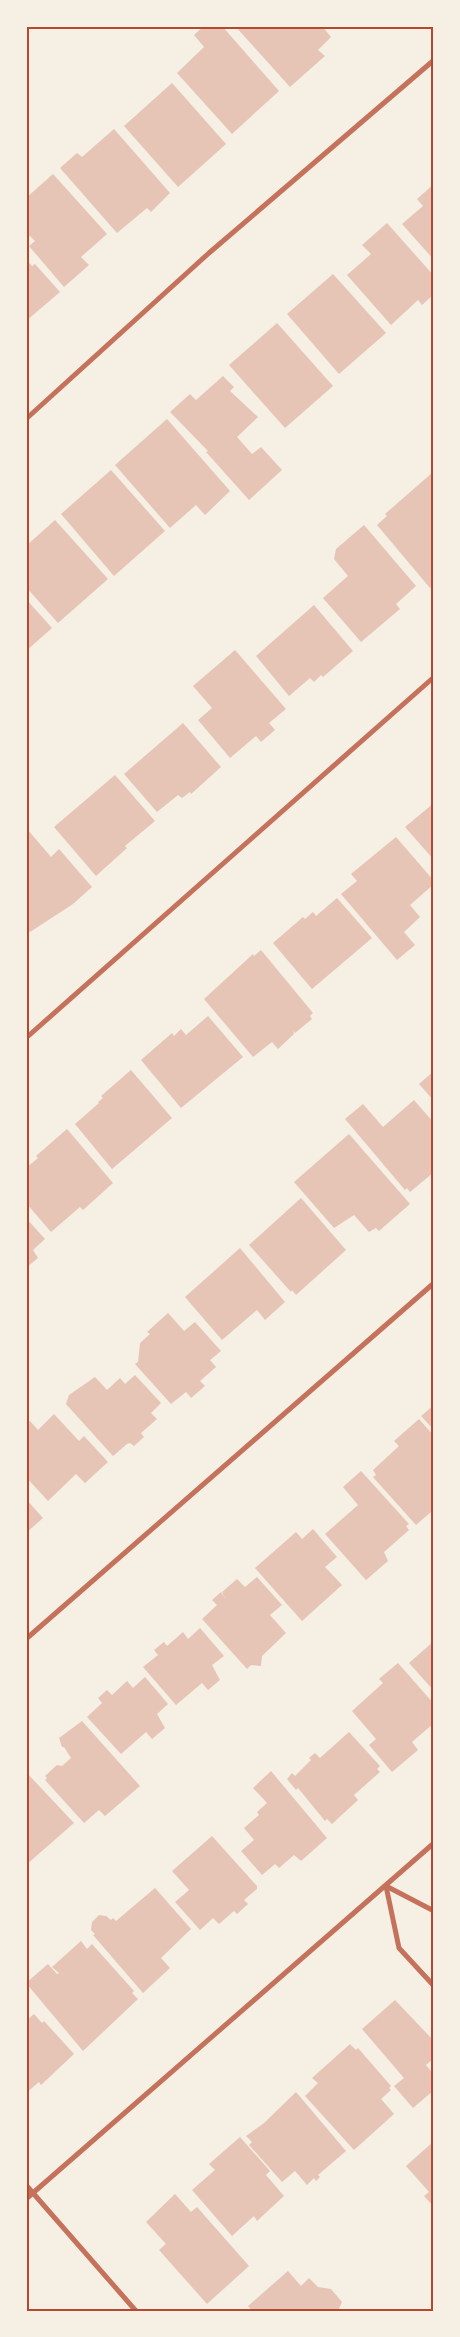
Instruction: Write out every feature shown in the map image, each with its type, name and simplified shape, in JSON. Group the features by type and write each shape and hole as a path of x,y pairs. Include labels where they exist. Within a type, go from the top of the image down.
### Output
{"street":[{"path":"26,419 209,253 434,60"},
{"path":"26,1038 434,677"},
{"path":"26,1639 434,1283"},
{"path":"26,2199 434,1843"},
{"path":"386,1886 434,1911"},
{"path":"386,1886 400,1948 434,1986"},
{"path":"26,2185 136,2311"}],"building":[{"path":"204,26 222,26 279,91 232,134 177,73 204,47 194,35"},
{"path":"235,26 322,26 331,37 318,50 325,56 290,87"},
{"path":"172,83 226,144 178,187 124,126"},
{"path":"114,129 170,193 151,212 147,208 117,233 60,168 77,153 82,157"},
{"path":"53,174 107,234 81,257 89,265 64,287 29,246 35,241 30,236 26,239 26,198"},
{"path":"434,184 434,260 402,224 423,206 417,199"},
{"path":"387,223 434,276 434,294 422,305 418,300 391,325 347,275 371,254 362,245"},
{"path":"26,259 32,266 35,264 60,292 26,321"},
{"path":"333,274 386,333 339,374 287,314"},
{"path":"277,323 333,386 285,428 229,365"},
{"path":"223,376 234,387 230,391 258,417 237,437 252,454 261,447 282,470 249,500 206,452 208,451 170,412 190,394 196,400"},
{"path":"167,419 230,491 205,515 196,505 170,528 115,465"},
{"path":"111,470 165,531 114,576 61,514"},
{"path":"432,473 434,585 430,588 377,525 387,516 385,514"},
{"path":"55,520 108,579 58,623 26,587 26,546"},
{"path":"364,525 416,586 396,604 400,609 361,642 323,598 348,576 334,559 336,549"},
{"path":"26,599 52,628 26,651"},
{"path":"314,605 353,651 323,677 321,675 314,682 310,678 289,696 256,656"},
{"path":"235,650 286,709 269,723 275,730 261,742 256,736 230,758 198,720 212,708 193,686"},
{"path":"183,723 221,767 191,794 190,792 182,798 178,795 157,812 124,774"},
{"path":"115,775 155,821 125,846 127,848 96,876 54,827"},
{"path":"434,803 434,860 405,827"},
{"path":"27,829 51,857 59,849 92,887 73,904 30,932 26,928"},
{"path":"396,837 434,881 434,884 410,905 420,917 404,932 415,945 397,960 341,894 357,881 351,874"},
{"path":"337,898 372,938 312,989 273,943 303,917 305,919 313,912 316,916"},
{"path":"261,950 313,1013 310,1016 312,1019 295,1033 293,1031 294,1034 278,1049 272,1042 253,1057 204,999 253,954 254,956"},
{"path":"208,1016 243,1057 181,1108 141,1060 172,1033 174,1036 181,1029 186,1035"},
{"path":"131,1070 172,1118 112,1169 75,1124 99,1103 103,1098 101,1096"},
{"path":"434,1071 434,1101 419,1084"},
{"path":"414,1100 434,1123 434,1172 410,1192 407,1188 405,1190 345,1119 363,1104 383,1127"},
{"path":"67,1129 113,1183 83,1210 80,1207 51,1232 26,1203 26,1168 38,1158 36,1156"},
{"path":"349,1134 410,1204 379,1231 376,1228 369,1232 354,1215 334,1228 294,1182"},
{"path":"301,1198 346,1250 296,1295 292,1290 291,1292 249,1245"},
{"path":"26,1218 45,1239 33,1250 38,1258 26,1268"},
{"path":"240,1248 285,1302 265,1320 257,1310 222,1340 185,1297"},
{"path":"168,1313 184,1331 195,1322 221,1351 210,1360 216,1367 200,1381 205,1386 191,1398 186,1392 171,1404 135,1364 138,1362 140,1343 150,1334 147,1332"},
{"path":"135,1375 161,1403 151,1413 157,1419 141,1433 144,1437 134,1446 130,1443 127,1444 113,1456 66,1404 69,1395 95,1377 107,1390 120,1378 125,1384"},
{"path":"434,1405 434,1430 421,1416"},
{"path":"54,1414 79,1441 84,1436 108,1462 85,1483 76,1474 48,1501 26,1477 26,1424 30,1421 38,1430"},
{"path":"419,1419 434,1436 434,1515 431,1512 416,1525 373,1477 376,1475 373,1470 399,1446 394,1441"},
{"path":"361,1471 409,1524 406,1526 409,1530 384,1552 388,1561 366,1580 325,1534 358,1505 343,1487"},
{"path":"26,1499 43,1518 26,1533"},
{"path":"313,1529 337,1557 325,1567 342,1585 302,1621 255,1568 296,1532 302,1539"},
{"path":"257,1577 282,1605 270,1615 286,1633 262,1656 261,1666 251,1665 247,1669 202,1619 217,1605 212,1600 221,1592 225,1598 222,1592 237,1579 245,1587"},
{"path":"200,1628 224,1656 212,1665 220,1680 208,1690 202,1683 176,1705 143,1667 158,1655 154,1650 164,1642 167,1646 183,1632 188,1639"},
{"path":"434,1641 434,1691 409,1663"},
{"path":"398,1663 434,1704 434,1723 412,1742 418,1750 392,1772 369,1745 376,1739 352,1711 383,1683 379,1679"},
{"path":"145,1677 168,1704 157,1714 165,1728 152,1739 146,1732 121,1754 87,1717 102,1703 98,1698 107,1690 112,1695 127,1681 133,1688"},
{"path":"82,1721 140,1786 105,1816 99,1810 84,1823 45,1780 47,1778 45,1776 57,1765 62,1766 71,1758 64,1747 62,1747 59,1738"},
{"path":"349,1732 380,1766 377,1769 380,1772 354,1795 358,1800 332,1824 327,1819 325,1821 298,1788 296,1790 287,1779 292,1773 295,1776 311,1760 309,1758 315,1753 320,1758"},
{"path":"271,1771 327,1838 301,1861 294,1855 279,1868 275,1864 262,1875 241,1851 254,1840 244,1828 259,1815 257,1812 267,1803 253,1788"},
{"path":"26,1772 74,1823 26,1865"},
{"path":"212,1836 257,1886 257,1889 244,1900 248,1904 237,1914 234,1911 219,1924 213,1918 200,1930 175,1902 189,1890 172,1871"},
{"path":"155,1888 191,1929 161,1958 170,1968 143,1993 93,1935 95,1934 91,1930 92,1922 99,1915 106,1916 111,1920 113,1918 116,1921"},
{"path":"81,1941 87,1949 92,1944 134,1991 132,1993 138,1999 83,2051 26,1983 48,1964 57,1974 59,1973 52,1967"},
{"path":"395,2000 434,2041 434,2058 426,2065 434,2075 434,2090 413,2108 394,2086 404,2078 362,2029"},
{"path":"34,2014 42,2023 44,2021 74,2054 41,2085 39,2082 26,2093 28,2035 26,2021"},
{"path":"350,2044 356,2050 358,2048 391,2086 389,2088 391,2090 381,2099 394,2114 354,2150 305,2096 318,2083 312,2078"},
{"path":"296,2092 346,2151 318,2175 320,2177 316,2181 314,2178 307,2185 295,2171 282,2182 249,2145 252,2142 246,2136 264,2123"},
{"path":"240,2137 270,2171 266,2175 284,2196 257,2221 254,2216 232,2236 192,2190 215,2170 209,2164"},
{"path":"434,2141 434,2207 424,2196 429,2192 406,2166"},
{"path":"175,2194 191,2212 197,2207 249,2266 207,2304 159,2250 166,2244 146,2222"},
{"path":"288,2271 301,2286 309,2278 318,2287 331,2289 342,2302 338,2311 252,2311 248,2306"}]}
